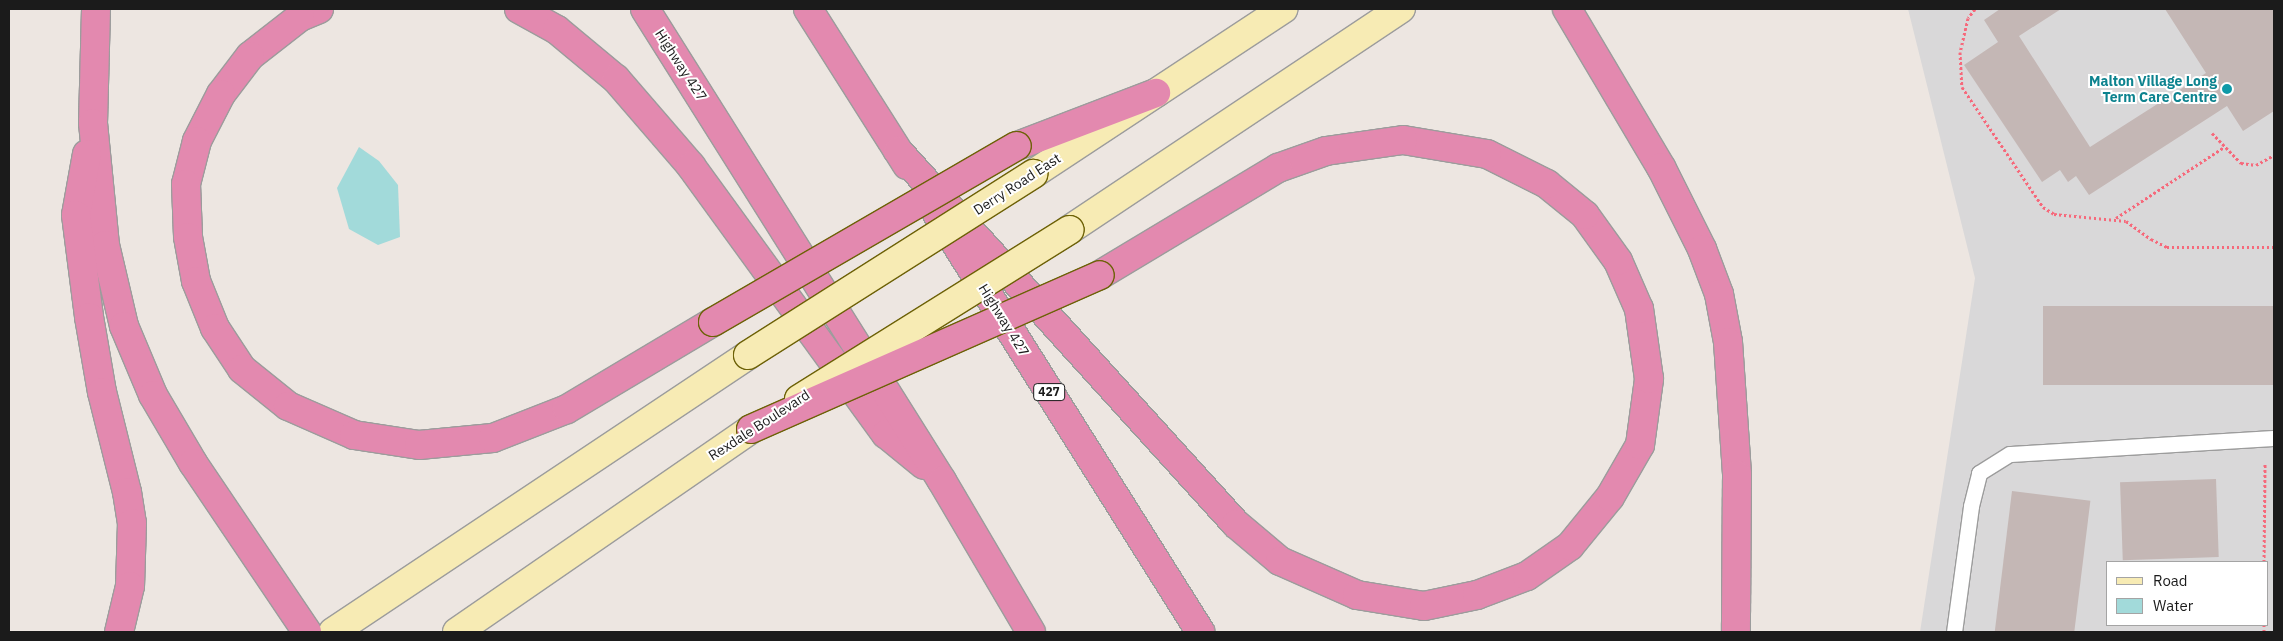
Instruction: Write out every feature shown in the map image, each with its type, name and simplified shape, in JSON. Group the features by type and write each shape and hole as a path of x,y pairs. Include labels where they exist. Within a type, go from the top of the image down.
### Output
{"highway":[{"path":"96,9 93,123 105,246 124,326 153,395 193,462 307,632"},
{"path":"319,9 300,17 250,56 221,94 197,141 186,184 188,237 196,281 215,328 242,369 288,406 354,435 419,445 493,438 567,409 1017,146 1156,93"},
{"path":"519,9 557,30 616,79 691,166 886,434 942,481"},
{"name":"Highway 427","path":"645,9 942,481 1031,632"},
{"name":"Highway 427","path":"808,9 1200,632"},
{"path":"1567,9 1661,167 1702,249 1719,294 1728,342 1737,475 1736,632"},
{"path":"93,123 76,214 88,317 102,392 127,492 132,523 130,586 119,632"},
{"path":"751,428 1100,275 1278,168 1326,151 1402,140 1488,154 1548,184 1584,215 1618,262 1639,309 1649,379 1640,445 1610,496 1570,546 1527,576 1477,596 1424,606 1357,595 1280,561 1236,524 898,151"}],"main road":[{"name":"Derry Road East","path":"333,632 748,356 1033,174 1283,9"},
{"name":"Rexdale Boulevard","path":"456,632 751,428 1069,230 1401,9"}],"lane":[{"path":"1954,632 1971,506 1979,472 2010,454 2270,438"}],"path":[{"path":"1974,9 1968,18 1960,52 1962,87 2042,207 2054,214 2126,221 2151,239 2167,247 2274,248"},
{"path":"2212,133 2235,159 2248,165 2263,163 2274,155"},
{"path":"2115,219 2224,146"},
{"path":"2264,561 2270,438"}],"shaded area":[{"path":"1908,9 2274,9 2274,632 1920,632 1975,278"}],"water":[{"path":"359,147 379,161 398,185 400,237 378,245 349,229 337,188"}],"building":[{"name":"Malton Village Long Term Care Centre","path":"2000,9 2061,9 2019,36 2090,147 2206,73 2165,9 2274,9 2274,111 2243,131 2227,106 2089,195 2076,176 2068,182 2060,170 2042,182 1964,65 1998,42 1984,20"},
{"path":"2043,306 2274,306 2274,385 2043,385"},
{"path":"2216,479 2219,557 2123,560 2120,482"},
{"path":"2012,491 2090,501 2074,632 1995,632"}],"place":[{"name":"Malton Village Long Term Care Centre","path":"2227,89"}]}
